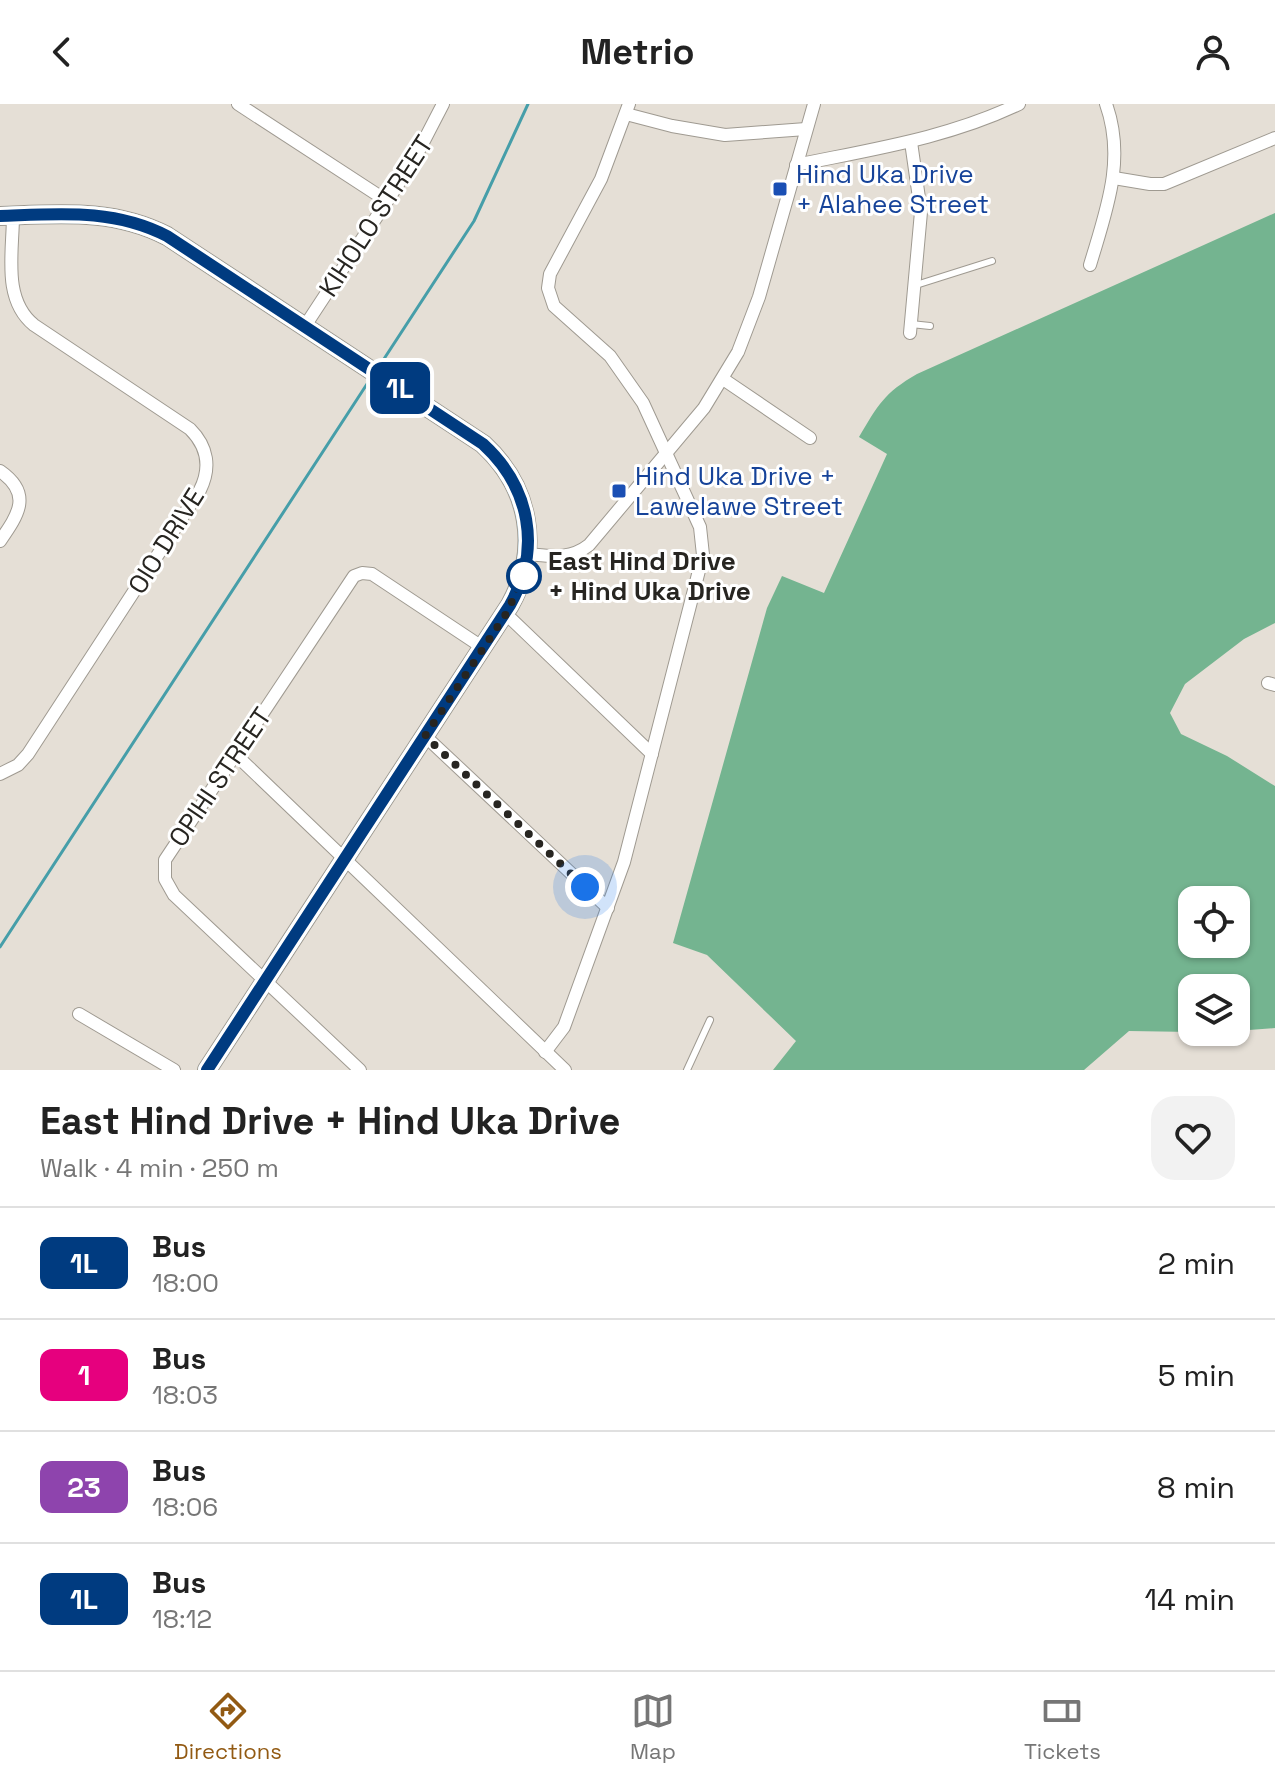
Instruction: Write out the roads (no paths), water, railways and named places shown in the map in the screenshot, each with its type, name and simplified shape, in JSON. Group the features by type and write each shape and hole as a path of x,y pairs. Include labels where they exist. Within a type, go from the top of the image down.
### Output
{"street":[{"path":"238,104 387,201"},
{"name":"KIHOLO STREET","path":"305,326 420,151 443,104"},
{"path":"528,554 563,557 583,550 704,408 723,379 753,315 814,104"},
{"path":"796,165 960,130 1019,104"},
{"path":"1090,265 1114,178 1115,138 1106,104"},
{"path":"545,1052 564,1027 627,852 703,548 700,527 643,403 623,372 595,341 558,310 548,288 550,274 601,179 628,109 672,126 725,135 806,129"},
{"path":"1114,178 1164,184 1275,138"},
{"path":"911,142 921,212 911,328"},
{"path":"7,215 84,213 113,216 141,224 179,243 472,435 493,453 511,476 522,501 528,527 528,554 522,581 506,614 207,1070"},
{"name":"OIO DRIVE","path":"0,774 18,765 28,754 200,490 207,469 203,447 190,429 22,314 13,291 7,215"},
{"path":"723,379 810,438"},
{"path":"0,471 16,487 20,505 0,541"},
{"name":"OPIHI STREET","path":"360,1070 174,895 164,872 167,854 351,579 358,574 372,574 482,647"},
{"path":"506,614 652,754"},
{"path":"425,736 608,908"},
{"path":"236,755 565,1070"},
{"path":"79,1014 174,1070"}],"lane":[{"path":"916,285 992,261"},
{"path":"911,328 930,326"},
{"path":"687,1070 710,1020"}],"waterway":[{"path":"380,365 474,221 528,104"},
{"path":"0,947 367,384"}],"place":[{"name":"Hind Uka Drive + Alahee Street","path":"780,189"},
{"name":"Hind Uka Drive + Lawelawe Street","path":"619,491"},
{"name":"East Hind Drive + Hind Uka Drive","path":"524,576"}]}
